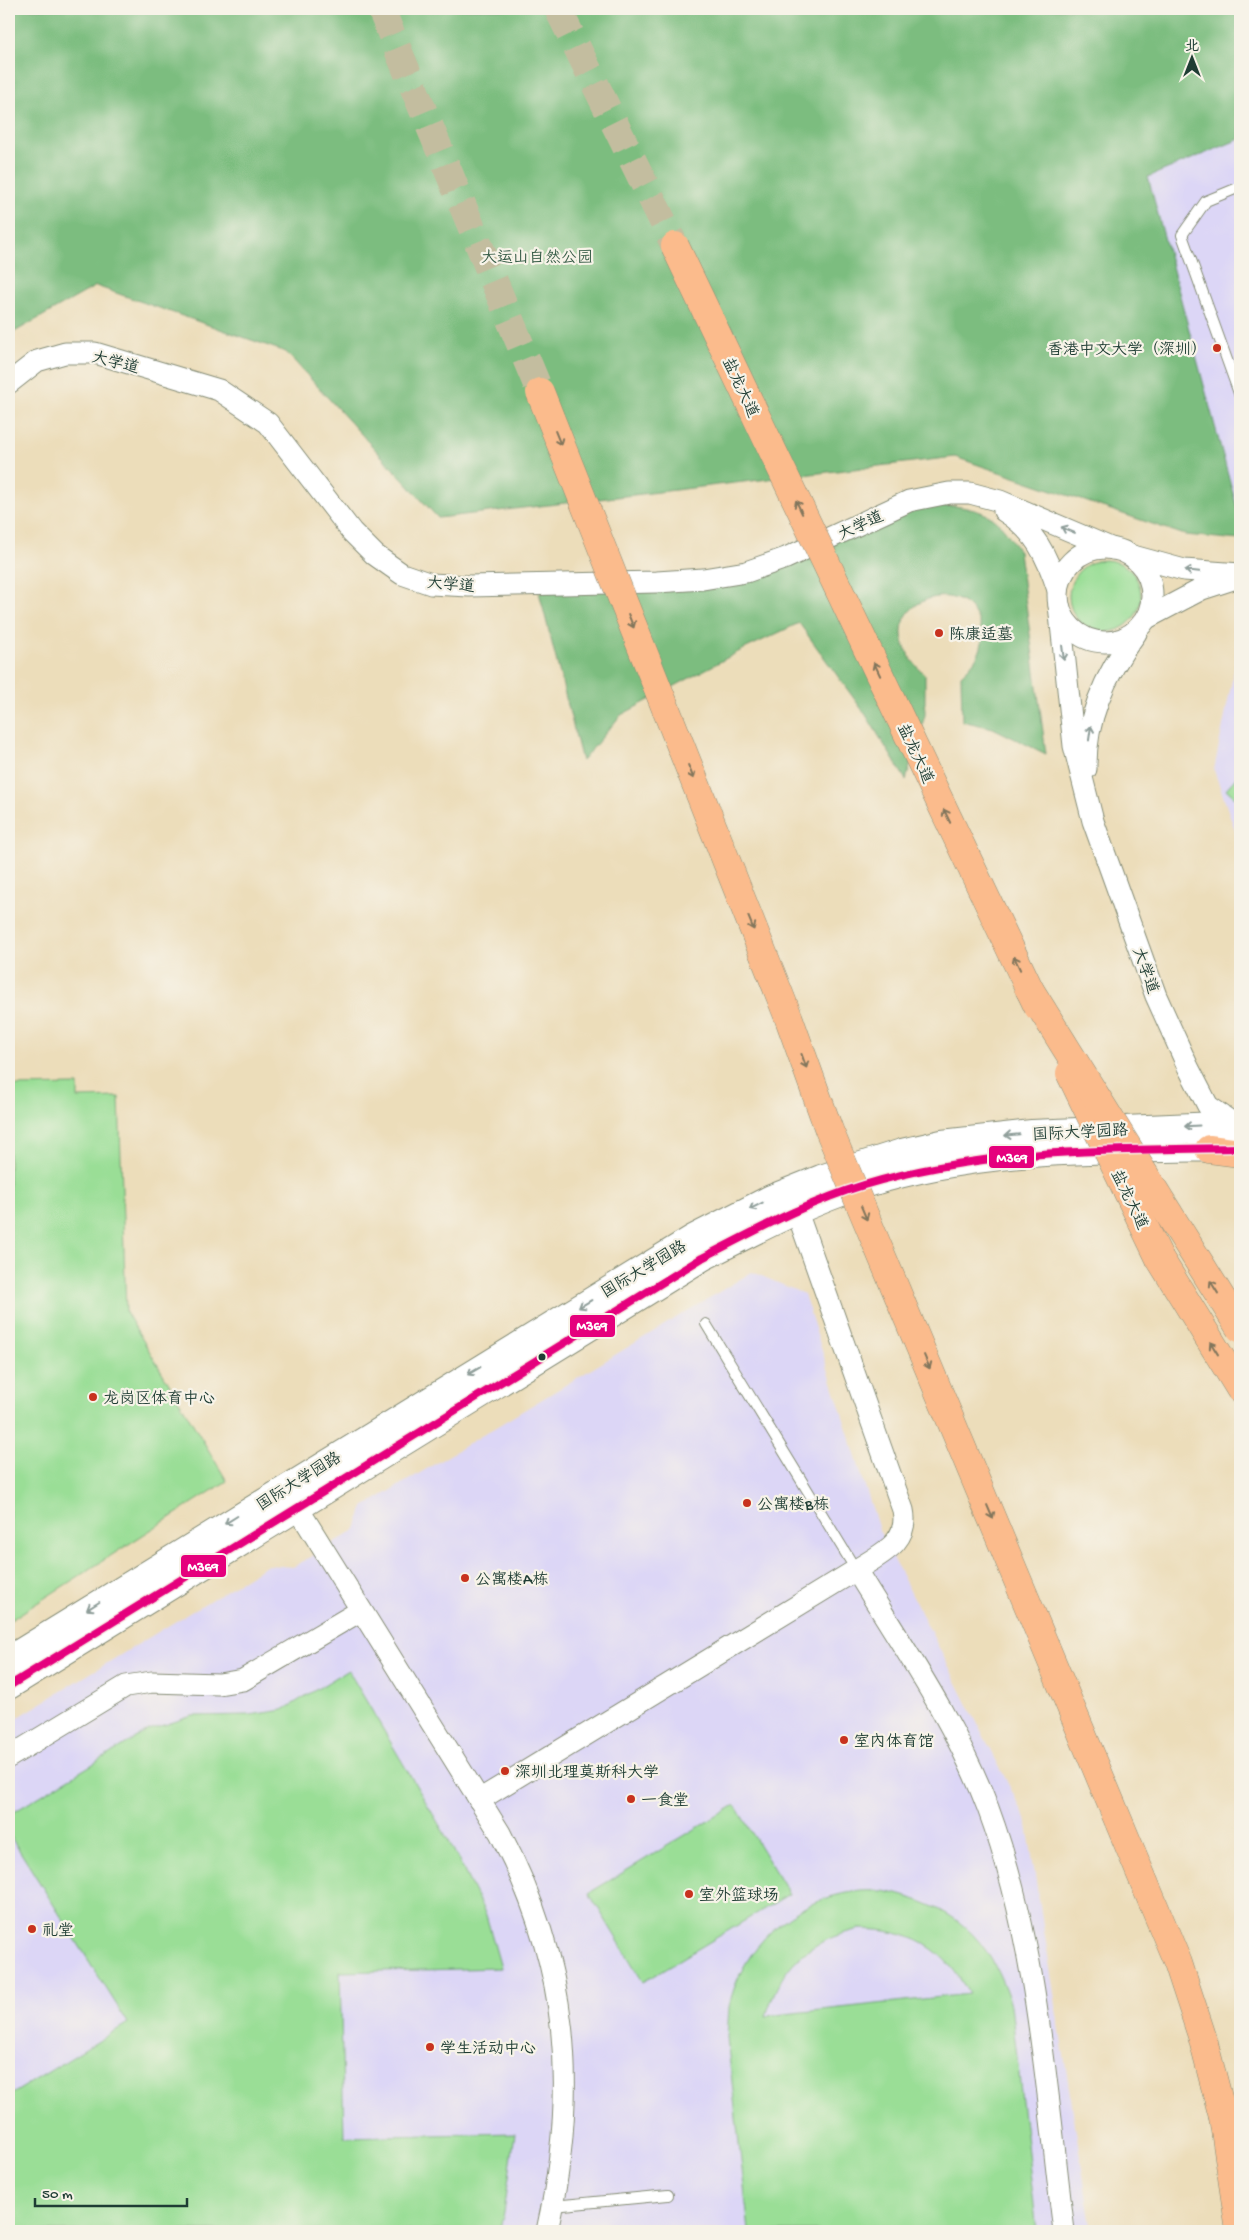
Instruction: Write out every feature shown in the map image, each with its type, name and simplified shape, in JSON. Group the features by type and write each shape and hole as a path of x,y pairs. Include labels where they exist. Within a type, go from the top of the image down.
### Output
{"main road":[{"name":"盐龙大道","path":"675,246 1028,987 1160,1259 1240,1389"},
{"path":"540,392 788,1016 829,1130 1178,1963 1202,2036 1223,2117 1240,2231"},
{"path":"1028,987 1240,1328"},
{"path":"1209,1149 1240,1153"}],"street":[{"name":"大学道","path":"9,383 37,361 65,353 95,353 219,390 268,423 352,532 375,555 402,574 431,584 469,586 656,582 703,579 746,572 786,558 909,502 949,493 970,493 1000,501 1120,551 1140,563 1148,576 1152,591 1152,604 1143,623 1107,677 1095,707 1086,762 1087,799"},
{"name":"大学道","path":"970,493 999,508 1026,528 1048,560 1064,619 1073,630 1086,638 1100,642 1114,642 1128,637 1143,623"},
{"name":"大学道","path":"1120,551 1097,549 1083,554 1070,563 1062,576 1058,597 1074,746 1093,821 1156,996 1208,1106 1238,1132"},
{"path":"1120,551 1153,563 1184,570 1240,576"},
{"path":"1143,623 1202,589 1240,576"},
{"name":"国际大学园路","path":"9,1686 292,1498 693,1238 793,1201 942,1165 1024,1155 1209,1149 1238,1132"},
{"name":"国际大学园路","path":"793,1201 863,1162 942,1143 1032,1133 1238,1132"},
{"path":"479,1800 856,1570 895,1544 903,1533 906,1522 793,1201"},
{"path":"292,1498 360,1611 500,1833 528,1890 544,1938 554,1978 562,2021 566,2088 564,2124 553,2206 547,2231"},
{"name":"国际大学园路","path":"9,1659 292,1498"},
{"path":"856,1570 949,1725 987,1806 1002,1850 1013,1888 1031,1969 1064,2231"},
{"path":"9,1757 126,1686 152,1682 219,1684 244,1680 360,1611"}],"lane":[{"path":"1240,187 1206,201 1182,236 1240,396"},
{"path":"706,1324 856,1570"},
{"path":"553,2206 668,2195"}],"shaded area":[{"name":"香港中文大学（深圳）","path":"1240,139 1240,519 1148,177"},
{"path":"1240,641 1240,837 1236,833 1214,770"},
{"name":"深圳北理莫斯科大学","path":"752,1272 804,1294 879,1530 1026,1819 1092,2231 9,2231 9,1723 268,1565 293,1567 349,1534 356,1529 364,1507"}],"green space":[{"name":"大运山自然公园","path":"9,9 1240,9 1240,139 1148,177 1240,519 1240,540 1185,535 955,457 438,518 286,352 96,286 9,335"},
{"path":"955,506 978,511 994,519 1006,532 1019,552 1046,754 993,728 962,721 961,675 979,653 982,633 980,625 970,607 954,598 936,597 920,603 907,614 902,631 907,651 925,675 925,715 906,780 866,715 799,623 738,652 621,715 582,761 539,592 703,588 920,507"},
{"path":"1112,560 1131,570 1139,582 1141,596 1139,610 1131,622 1119,630 1098,632 1079,622 1071,610 1069,589 1079,570 1091,562"},
{"path":"1240,773 1240,802 1226,789"},
{"name":"龙岗区体育中心","path":"78,1085 78,1098 119,1097 126,1312 227,1481 9,1621 9,1086"},
{"path":"348,1670 450,1843 486,1915 501,1968 340,1972 344,2137 515,2133 504,2213 499,2231 9,2231 9,2096 128,2023 9,1834 9,1815 149,1730 192,1716 250,1715 283,1710"},
{"name":"室外篮球场","path":"735,1805 789,1894 643,1982 589,1893"},
{"path":"857,1891 884,1891 931,1905 950,1915 980,1943 992,1960 1002,1981 1011,2005 1037,2231 749,2231 727,2038 729,2007 735,1985 757,1946 790,1916 810,1905 831,1897","holes":["860,1929 895,1933 925,1944 949,1964 969,1994 766,2016 772,1998 788,1969 811,1948 841,1934"]}],"tunnel":[{"path":"381,9 540,392"},
{"path":"558,9 675,246"}],"transit line":[{"name":"M369","path":"9,1686 702,1258 802,1208 864,1185 956,1164 1050,1153 1240,1148"}],"place":[{"name":"香港中文大学（深圳）","path":"1217,348"},
{"name":"陈康适墓","path":"939,633"},
{"name":"龙岗区体育中心","path":"93,1397"},
{"name":"公寓楼B栋","path":"747,1503"},
{"name":"公寓楼A栋","path":"465,1578"},
{"name":"室内体育馆","path":"844,1740"},
{"name":"深圳北理莫斯科大学","path":"505,1771"},
{"name":"一食堂","path":"631,1799"},
{"name":"室外篮球场","path":"689,1894"},
{"name":"礼堂","path":"32,1929"},
{"name":"学生活动中心","path":"430,2047"}]}
